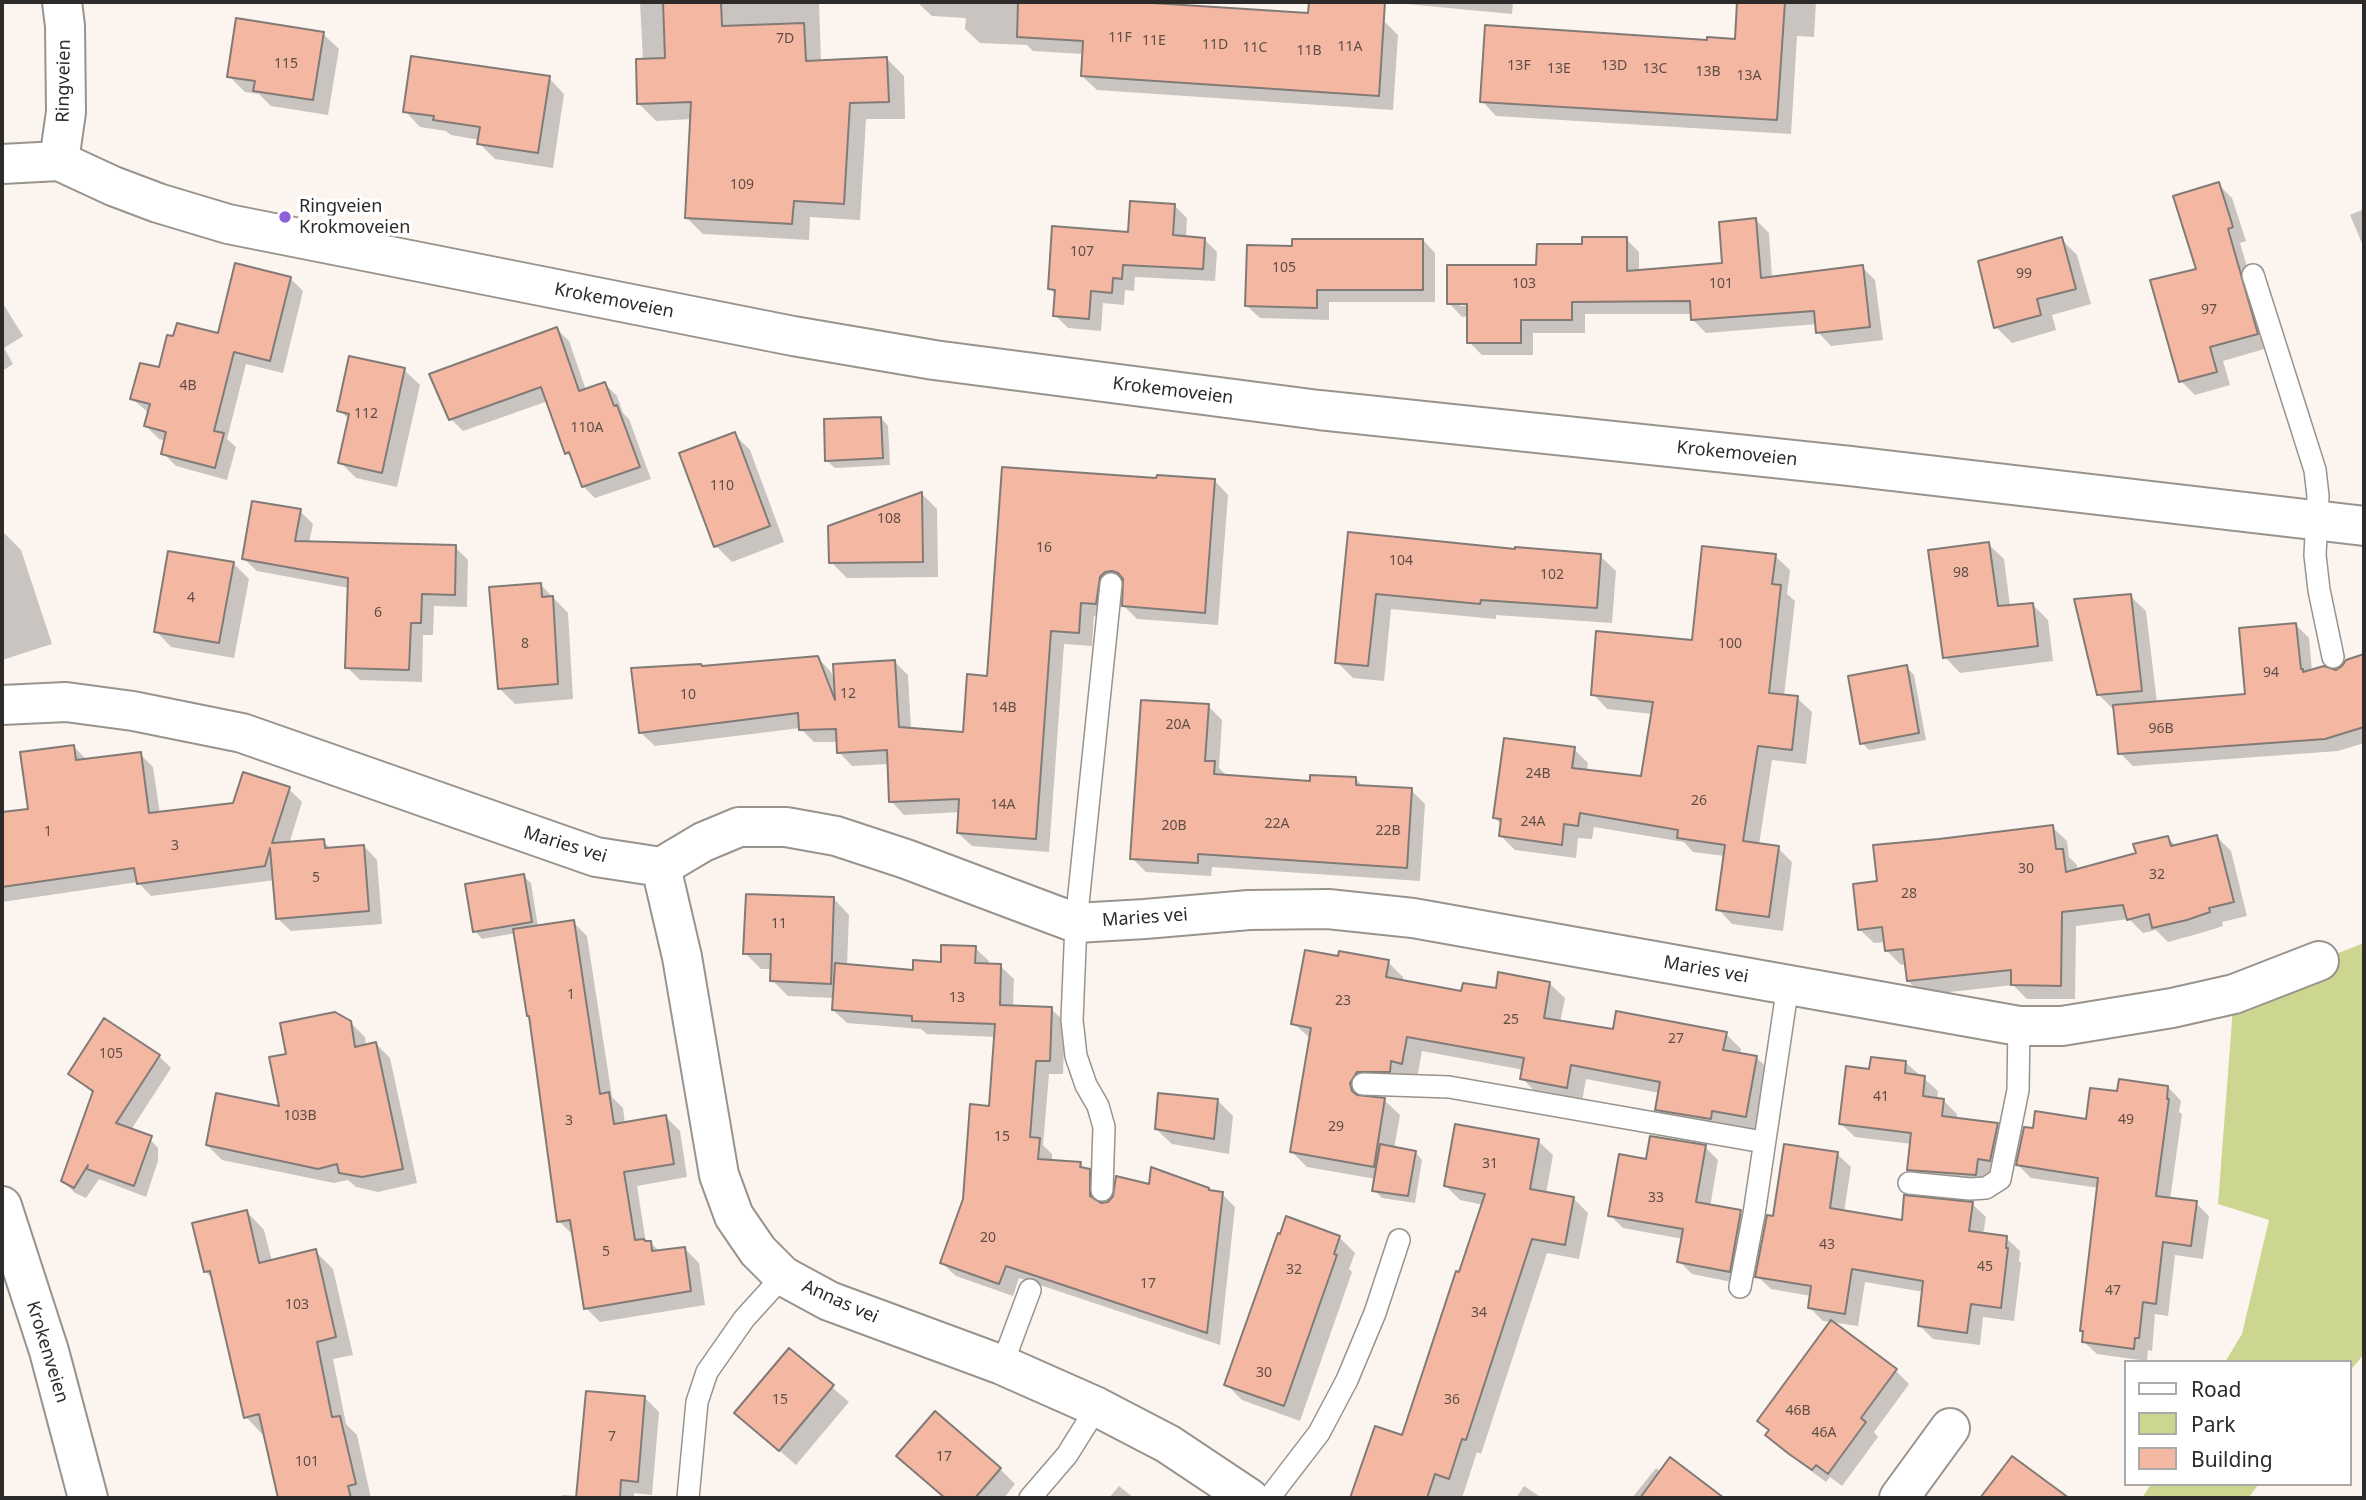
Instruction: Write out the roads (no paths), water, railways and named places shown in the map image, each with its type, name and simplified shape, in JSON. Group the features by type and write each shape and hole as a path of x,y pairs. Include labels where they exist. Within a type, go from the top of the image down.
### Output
{"street":[{"name":"Ringveien","path":"59,161 66,112 65,26 62,2"},
{"name":"Krokemoveien","path":"2,164 59,161 136,194 228,224 793,336 934,360 1319,410 1850,466 2364,526"},
{"name":"Maries vei","path":"2,705 66,702 133,711 242,733 596,858 661,867 703,842 739,827 786,827 836,836 906,859 1076,923 1250,910 1328,909 1413,918 2018,1027 2062,1027 2172,1008 2234,994 2319,961"},
{"name":"Annas vei","path":"661,867 682,957 719,1175 734,1216 758,1251 783,1276 829,1301 1002,1365 1097,1407 1168,1444 1250,1498"},
{"name":"Krokenveien","path":"2,1206 49,1351 89,1498"},
{"path":"1899,1498 1950,1428"}],"lane":[{"path":"2253,275 2315,470 2318,496 2315,555 2319,590 2333,657"},
{"path":"1102,1190 1104,1127 1098,1106 1086,1085 1076,1056 1072,1020 1076,923 1111,584"},
{"path":"1740,1287 1754,1214 1788,985"},
{"path":"1909,1183 1970,1189 1986,1188 2000,1179 2018,1090 2018,1027"},
{"path":"1363,1084 1449,1087 1763,1142"},
{"path":"1269,1498 1319,1433 1347,1380 1375,1312 1398,1240"},
{"path":"688,1498 697,1402 707,1372 744,1319 783,1276"},
{"path":"1002,1365 1030,1290"},
{"path":"1030,1498 1067,1455 1097,1407"}],"place":[{"name":"Ringveien Krokmoveien","path":"285,217"}]}
